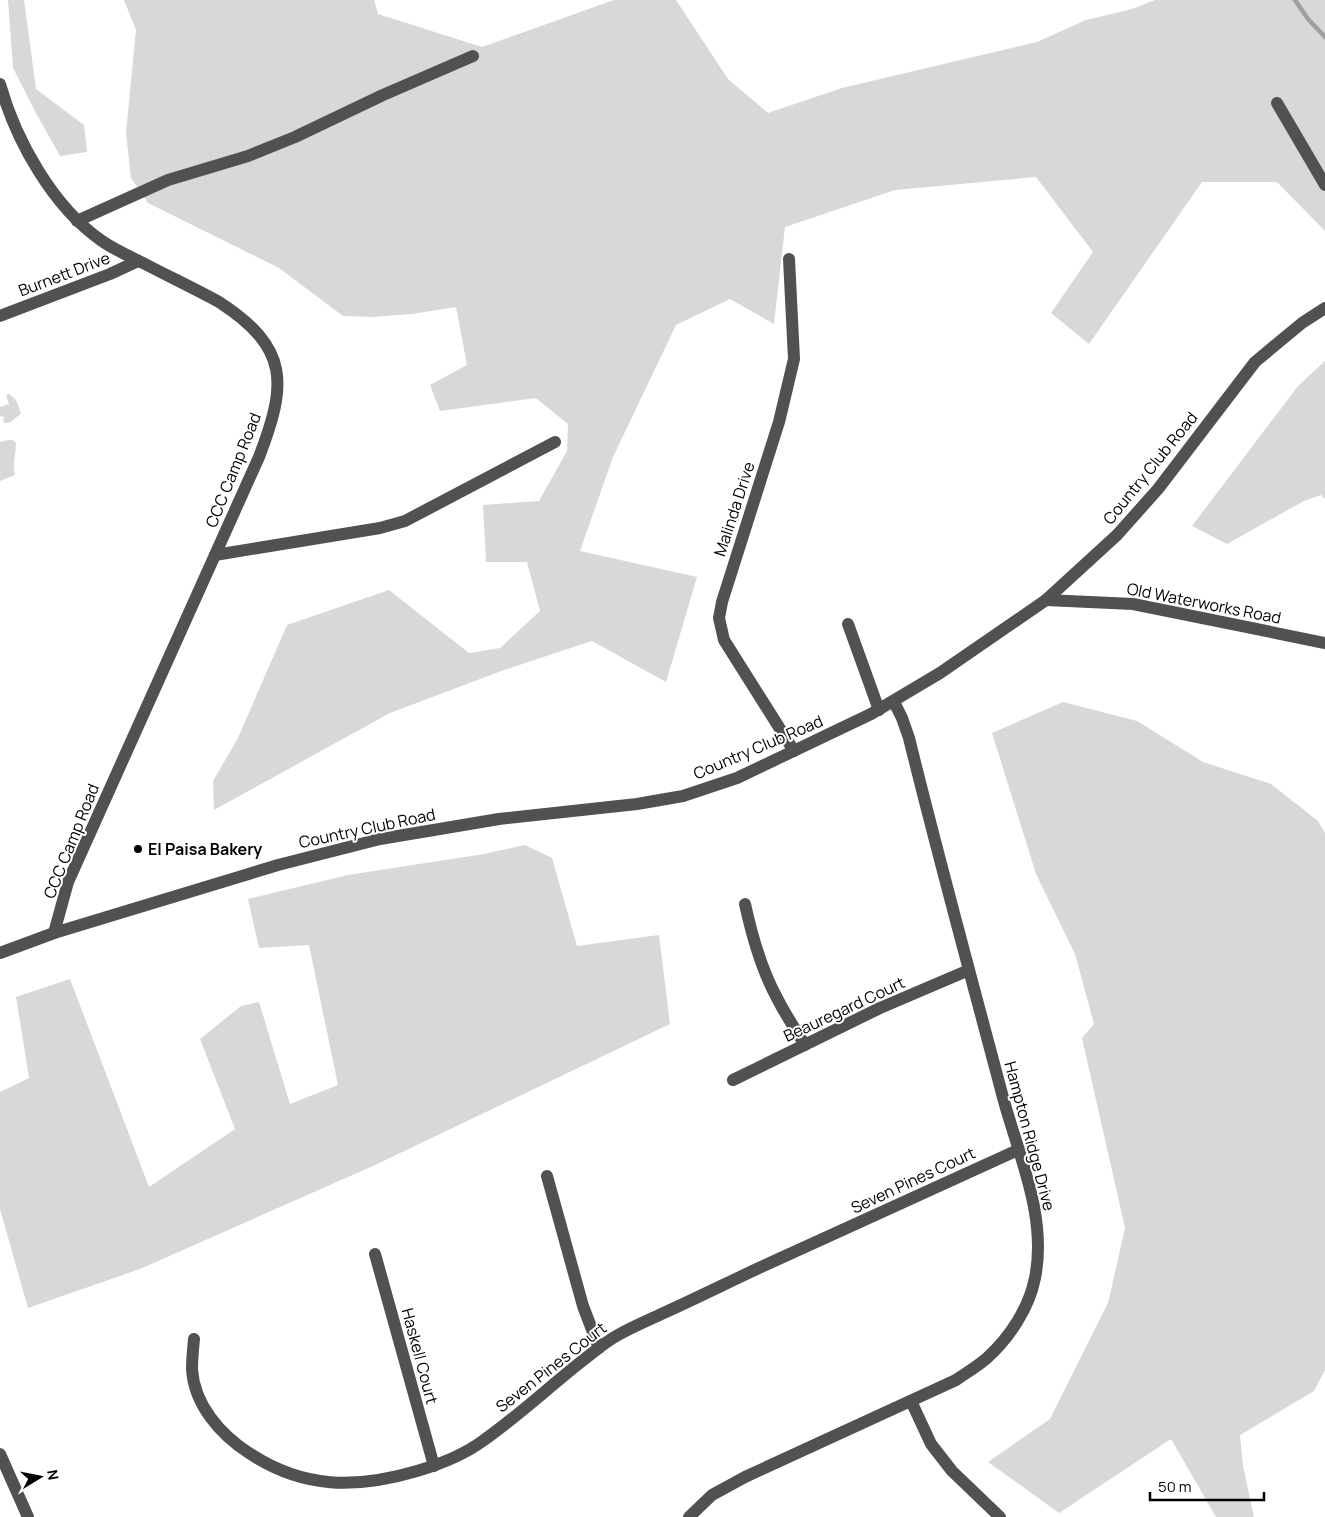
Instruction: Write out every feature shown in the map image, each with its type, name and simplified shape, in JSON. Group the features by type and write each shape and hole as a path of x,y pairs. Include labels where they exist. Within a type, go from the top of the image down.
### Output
{"street":[{"path":"77,221 168,180 248,156 295,137 383,94 473,56"},
{"name":"CCC Camp Road","path":"0,84 24,143 46,184 64,208 103,242 219,302 237,314 262,337 271,350 276,365 279,386 271,424 216,555 131,738 68,882 54,933"},
{"path":"1277,103 1325,185"},
{"name":"Malinda Drive","path":"789,259 794,359 792,374 779,422 722,602 719,618 722,633 731,653 794,751"},
{"name":"Burnett Drive","path":"0,316 110,274 138,261"},
{"name":"Country Club Road","path":"0,953 54,933 278,865 380,839 499,819 637,804 683,796 737,778 794,751 894,702 940,673 1046,600 1117,535 1158,489 1256,362 1302,323 1325,308"},
{"path":"216,555 380,528 405,520 556,442"},
{"name":"Old Waterworks Road","path":"1046,600 1133,604 1324,644"},
{"path":"848,624 878,710"},
{"name":"Hampton Ridge Drive","path":"689,1517 712,1495 745,1476 956,1380 987,1359 1012,1330 1030,1295 1038,1258 1034,1208 909,738 894,702"},
{"path":"745,904 750,930 776,998 804,1045"},
{"name":"Beauregard Court","path":"733,1080 880,1008 970,970"},
{"name":"Seven Pines Court","path":"194,1339 192,1369 201,1401 211,1418 225,1434 260,1461 283,1472 307,1479 332,1483 358,1484 398,1477 459,1456 483,1441 616,1336 1018,1150"},
{"path":"547,1176 583,1306 599,1348"},
{"name":"Haskell Court","path":"375,1254 434,1466"},
{"path":"911,1401 931,1444 952,1471 1000,1517"},
{"path":"0,1454 28,1517"}],"shaded area":[{"path":"8,0 24,0 36,89 84,125 87,152 60,156 36,113 13,68"},
{"path":"124,0 374,0 378,14 482,47 614,0 676,0 728,79 768,113 842,88 1037,42 1086,20 1132,9 1155,0 1325,0 1325,231 1277,182 1202,182 1089,344 1051,313 1093,252 1036,177 895,190 785,227 774,324 730,299 676,325 613,457 580,551 697,577 666,682 592,641 504,670 390,713 214,810 213,781 238,738 287,625 389,590 469,653 500,648 540,611 527,562 486,562 483,505 539,501 567,451 568,424 536,398 440,411 430,385 467,365 456,307 412,314 372,317 343,316 279,268 148,203 131,178 126,133 136,30"},
{"path":"1325,361 1325,499 1321,495 1304,501 1227,544 1192,526 1298,386"},
{"path":"9,394 16,400 21,414 11,422 6,423 3,422 4,417 0,416 0,407 9,404 6,395"},
{"path":"13,440 16,443 15,475 0,481 0,442"},
{"path":"1063,702 1137,721 1203,762 1271,784 1318,821 1325,833 1325,1370 1314,1391 1240,1435 1243,1466 1254,1517 1216,1517 1171,1439 1059,1513 988,1462 1050,1419 1108,1303 1125,1228 1082,1038 1094,1024 1075,954 1036,874 992,733"},
{"path":"525,845 552,858 577,946 659,935 670,1024 373,1166 140,1269 28,1308 0,1209 0,1092 29,1078 16,997 70,979 149,1187 235,1129 200,1039 241,1006 259,1002 290,1104 338,1085 309,945 259,948 248,899 348,875 484,854"}],"waterway":[{"path":"1295,0 1308,19 1325,37"}],"place":[{"name":"El Paisa Bakery","path":"138,849"}]}
